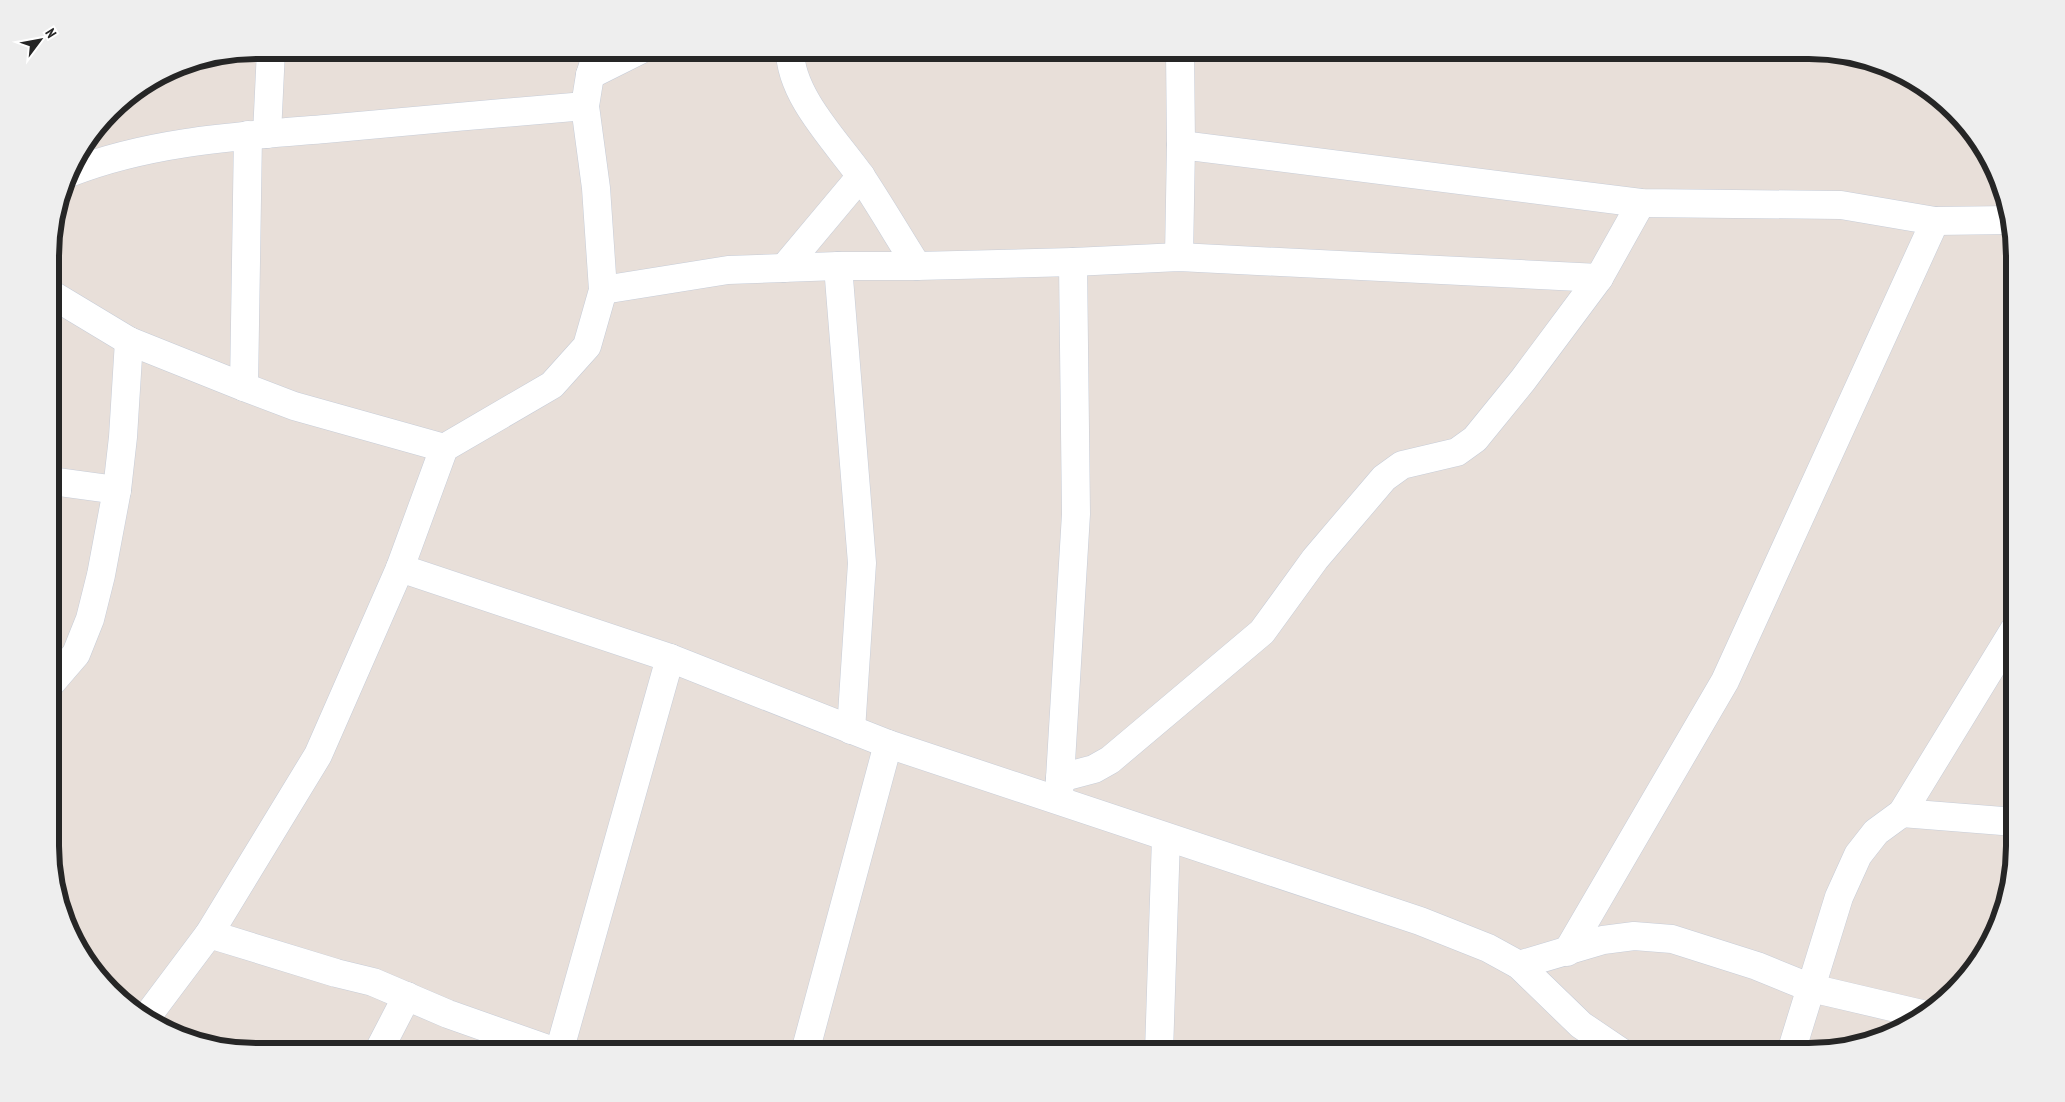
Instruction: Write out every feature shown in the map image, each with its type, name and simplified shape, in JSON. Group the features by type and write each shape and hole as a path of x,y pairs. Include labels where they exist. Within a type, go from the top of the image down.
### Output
{"street":[{"path":"244,387 258,134 270,59"},
{"path":"790,59 803,95 861,176 917,266"},
{"path":"1179,257 1180,59"},
{"path":"150,1013 209,934 318,755 400,568 444,448 552,385 587,346 603,290 596,188 585,106 594,62"},
{"path":"79,169 102,160 154,148 258,134 585,106"},
{"path":"1181,145 1641,203 1841,205 1935,221 2003,220"},
{"path":"784,268 861,176"},
{"path":"1059,790 1110,760 1262,632 1315,559 1384,478 1402,465 1456,452 1475,439 1523,380 1599,278 1641,203"},
{"path":"1567,952 1725,681 1935,221"},
{"path":"603,290 728,270 1073,262 1179,257 1599,278"},
{"path":"1059,790 1076,514 1073,262"},
{"path":"838,266 862,563 851,730"},
{"path":"59,299 129,341 244,387 294,406 444,448"},
{"path":"59,674 76,654 90,619 102,575 117,490 123,436 129,341"},
{"path":"59,482 117,490"},
{"path":"400,568 670,658 888,744 1059,790 1166,838 1420,921 1488,948 1519,965 1581,1025 1608,1043"},
{"path":"1794,1043 1839,897 1858,855 1876,832 1902,813 2006,643"},
{"path":"560,1043 670,658"},
{"path":"807,1043 888,744"},
{"path":"1902,813 2006,821"},
{"path":"1159,1043 1166,838"},
{"path":"209,934 336,973 373,982 448,1014 531,1043"},
{"path":"1519,965 1603,940 1634,936 1672,939 1757,966 1811,988 1915,1012"},
{"path":"383,1043 407,996"}]}
